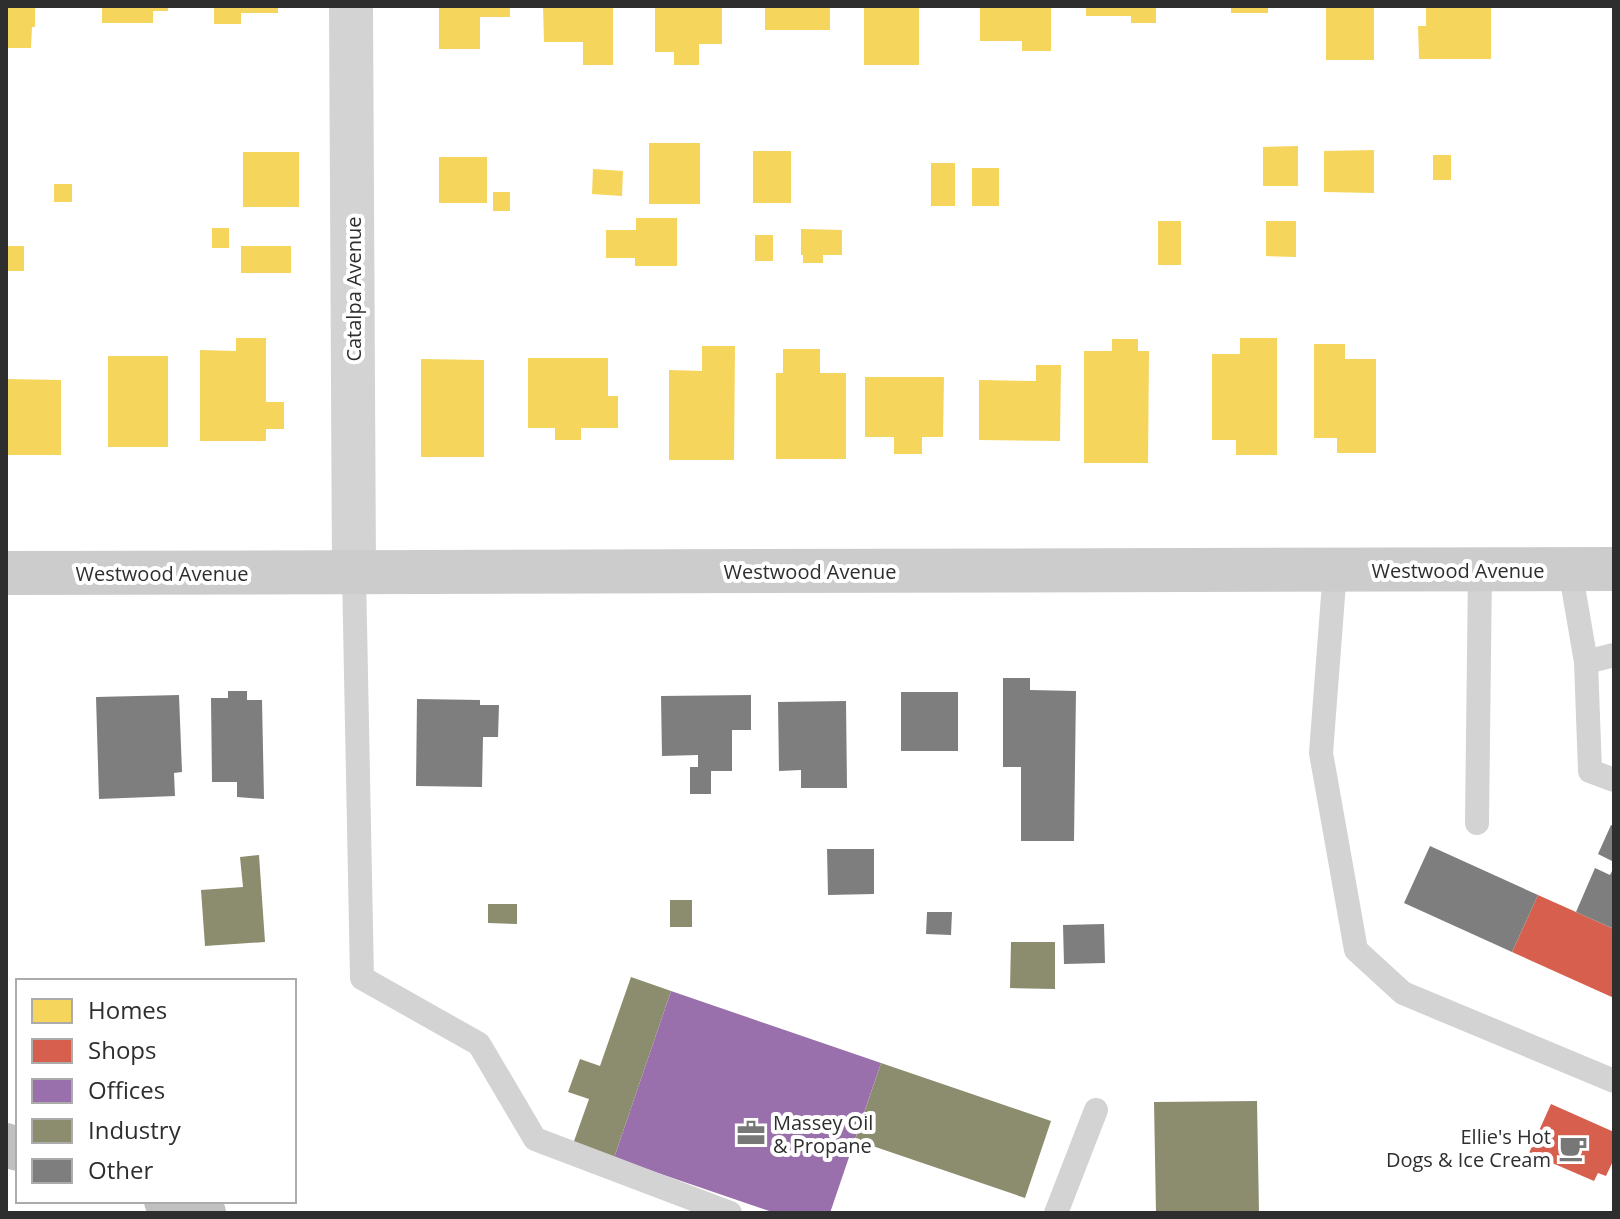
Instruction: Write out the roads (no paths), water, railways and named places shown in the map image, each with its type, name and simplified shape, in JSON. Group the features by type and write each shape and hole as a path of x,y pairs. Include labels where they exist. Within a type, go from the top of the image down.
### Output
{"highway":[{"path":"172,1203 204,1213"}],"main road":[{"name":"Westwood Avenue","path":"6,573 1614,569"}],"street":[{"name":"Catalpa Avenue","path":"351,6 354,573"}],"lane":[{"path":"1570,569 1586,662 1590,771 1614,780"},
{"path":"1335,570 1321,753 1356,950 1403,993 1614,1081"},
{"path":"1477,823 1480,570"},
{"path":"354,573 362,978 479,1044 535,1139 730,1213"},
{"path":"1586,662 1614,655"},
{"path":"1056,1213 1096,1110"}],"place":[{"name":"Massey Oil & Propane","path":"751,1133"},
{"name":"Ellie's Hot Dogs & Ice Cream","path":"1573,1148"}]}
